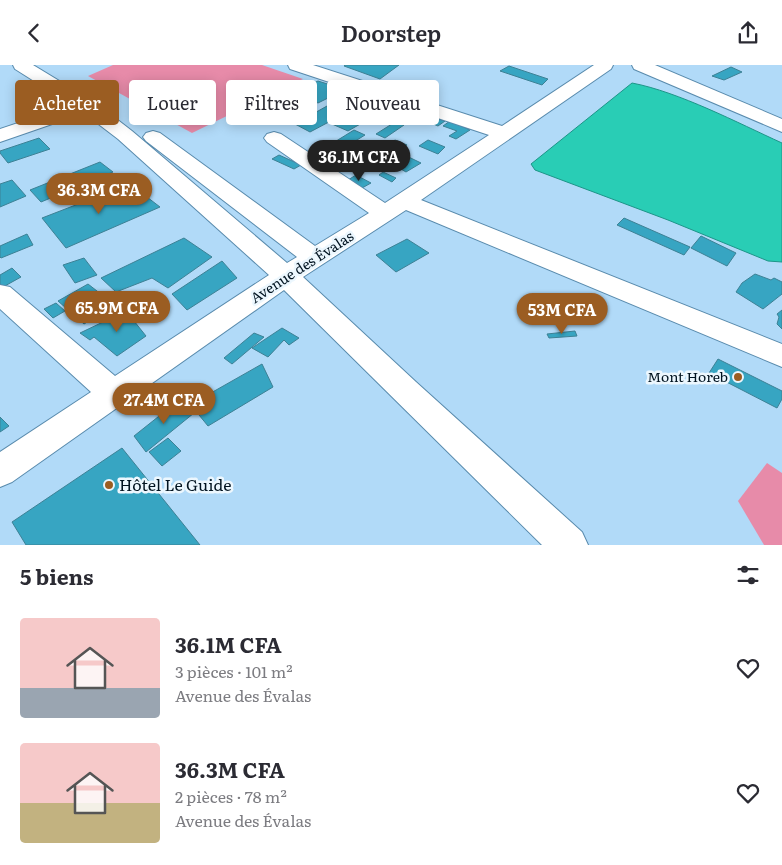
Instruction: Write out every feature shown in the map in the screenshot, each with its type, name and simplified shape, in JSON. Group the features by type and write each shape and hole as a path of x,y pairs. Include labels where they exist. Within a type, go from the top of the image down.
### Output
{"street":[{"path":"21,65 50,80"},
{"path":"39,65 61,80"},
{"path":"296,65 324,68 497,131"},
{"name":"Avenue des Évalas","path":"0,471 286,276 394,207 497,131 605,65"},
{"path":"640,65 782,126"},
{"path":"119,120 314,259"},
{"path":"0,136 32,125"},
{"path":"116,125 286,276 569,545"},
{"path":"274,138 394,207 782,356"},
{"path":"0,294 115,393"}],"shaded area":[{"path":"113,65 262,65 303,79 226,80 226,116 216,121 216,80 129,80 129,98 119,93 119,80 95,80 88,76"},
{"path":"632,83 669,93 689,101 782,143 782,262 768,261 668,220 535,170 531,164"},
{"path":"177,125 208,125 192,133"},
{"path":"767,463 782,473 782,545 764,545 738,501"}],"building":[{"path":"345,65 399,65 380,79"},
{"path":"509,66 548,79 542,85 500,71"},
{"path":"731,67 742,72 724,80 712,76"},
{"path":"317,81 327,84 327,98 318,103 317,103"},
{"path":"327,106 327,123 310,132 297,125 317,125 317,112"},
{"path":"439,119 445,121 438,126 436,125 439,125"},
{"path":"450,121 470,130 456,139 449,136 457,131 443,126"},
{"path":"334,125 358,125 348,131"},
{"path":"390,125 404,125 385,138 376,134"},
{"path":"354,130 365,135 344,148 333,143"},
{"path":"39,138 50,149 8,163 0,153 0,151"},
{"path":"395,140 407,145 399,149 388,145"},
{"path":"428,140 445,147 438,154 419,146"},
{"path":"386,146 421,163 406,172 375,154"},
{"path":"362,150 380,159 372,164 354,155"},
{"path":"279,155 301,165 294,169 272,159"},
{"path":"100,162 113,172 41,202 30,190"},
{"path":"383,172 396,178 392,182 379,175"},
{"path":"356,175 371,183 362,188 348,180"},
{"path":"12,180 26,196 0,207 0,184"},
{"path":"130,184 160,207 66,248 42,218"},
{"path":"624,218 690,247 684,255 617,225"},
{"path":"27,234 33,245 0,257 0,246"},
{"path":"701,236 736,253 727,266 691,248"},
{"path":"184,238 212,257 168,288 152,278 116,292 101,278"},
{"path":"407,239 429,253 396,272 376,255"},
{"path":"84,258 97,275 75,283 63,265"},
{"path":"222,261 237,278 187,310 172,294"},
{"path":"12,268 21,277 3,287 0,285 0,275"},
{"path":"755,274 771,280 774,278 782,282 782,294 763,309 736,292 742,283"},
{"path":"88,284 115,305 84,324 58,301"},
{"path":"56,303 65,311 53,318 44,309"},
{"path":"782,310 782,329 777,324 779,317 777,314"},
{"path":"126,311 146,336 117,356 94,337 90,340 80,333"},
{"path":"282,328 299,338 289,345 284,340 268,357 252,348"},
{"path":"575,331 577,336 549,338 547,334"},
{"path":"254,333 264,337 232,364 224,358"},
{"path":"718,359 782,391 782,399 777,408 709,373"},
{"path":"262,364 273,387 208,426 199,415 195,402"},
{"path":"183,397 194,413 146,452 134,436"},
{"path":"0,417 9,426 0,432"},
{"path":"168,438 181,451 162,466 149,452"},
{"name":"Hôtel Le Guide","path":"122,448 200,545 26,545 12,522"}],"place":[{"name":"Mont Horeb","path":"738,377"},
{"name":"Hôtel Le Guide","path":"109,485"}]}
